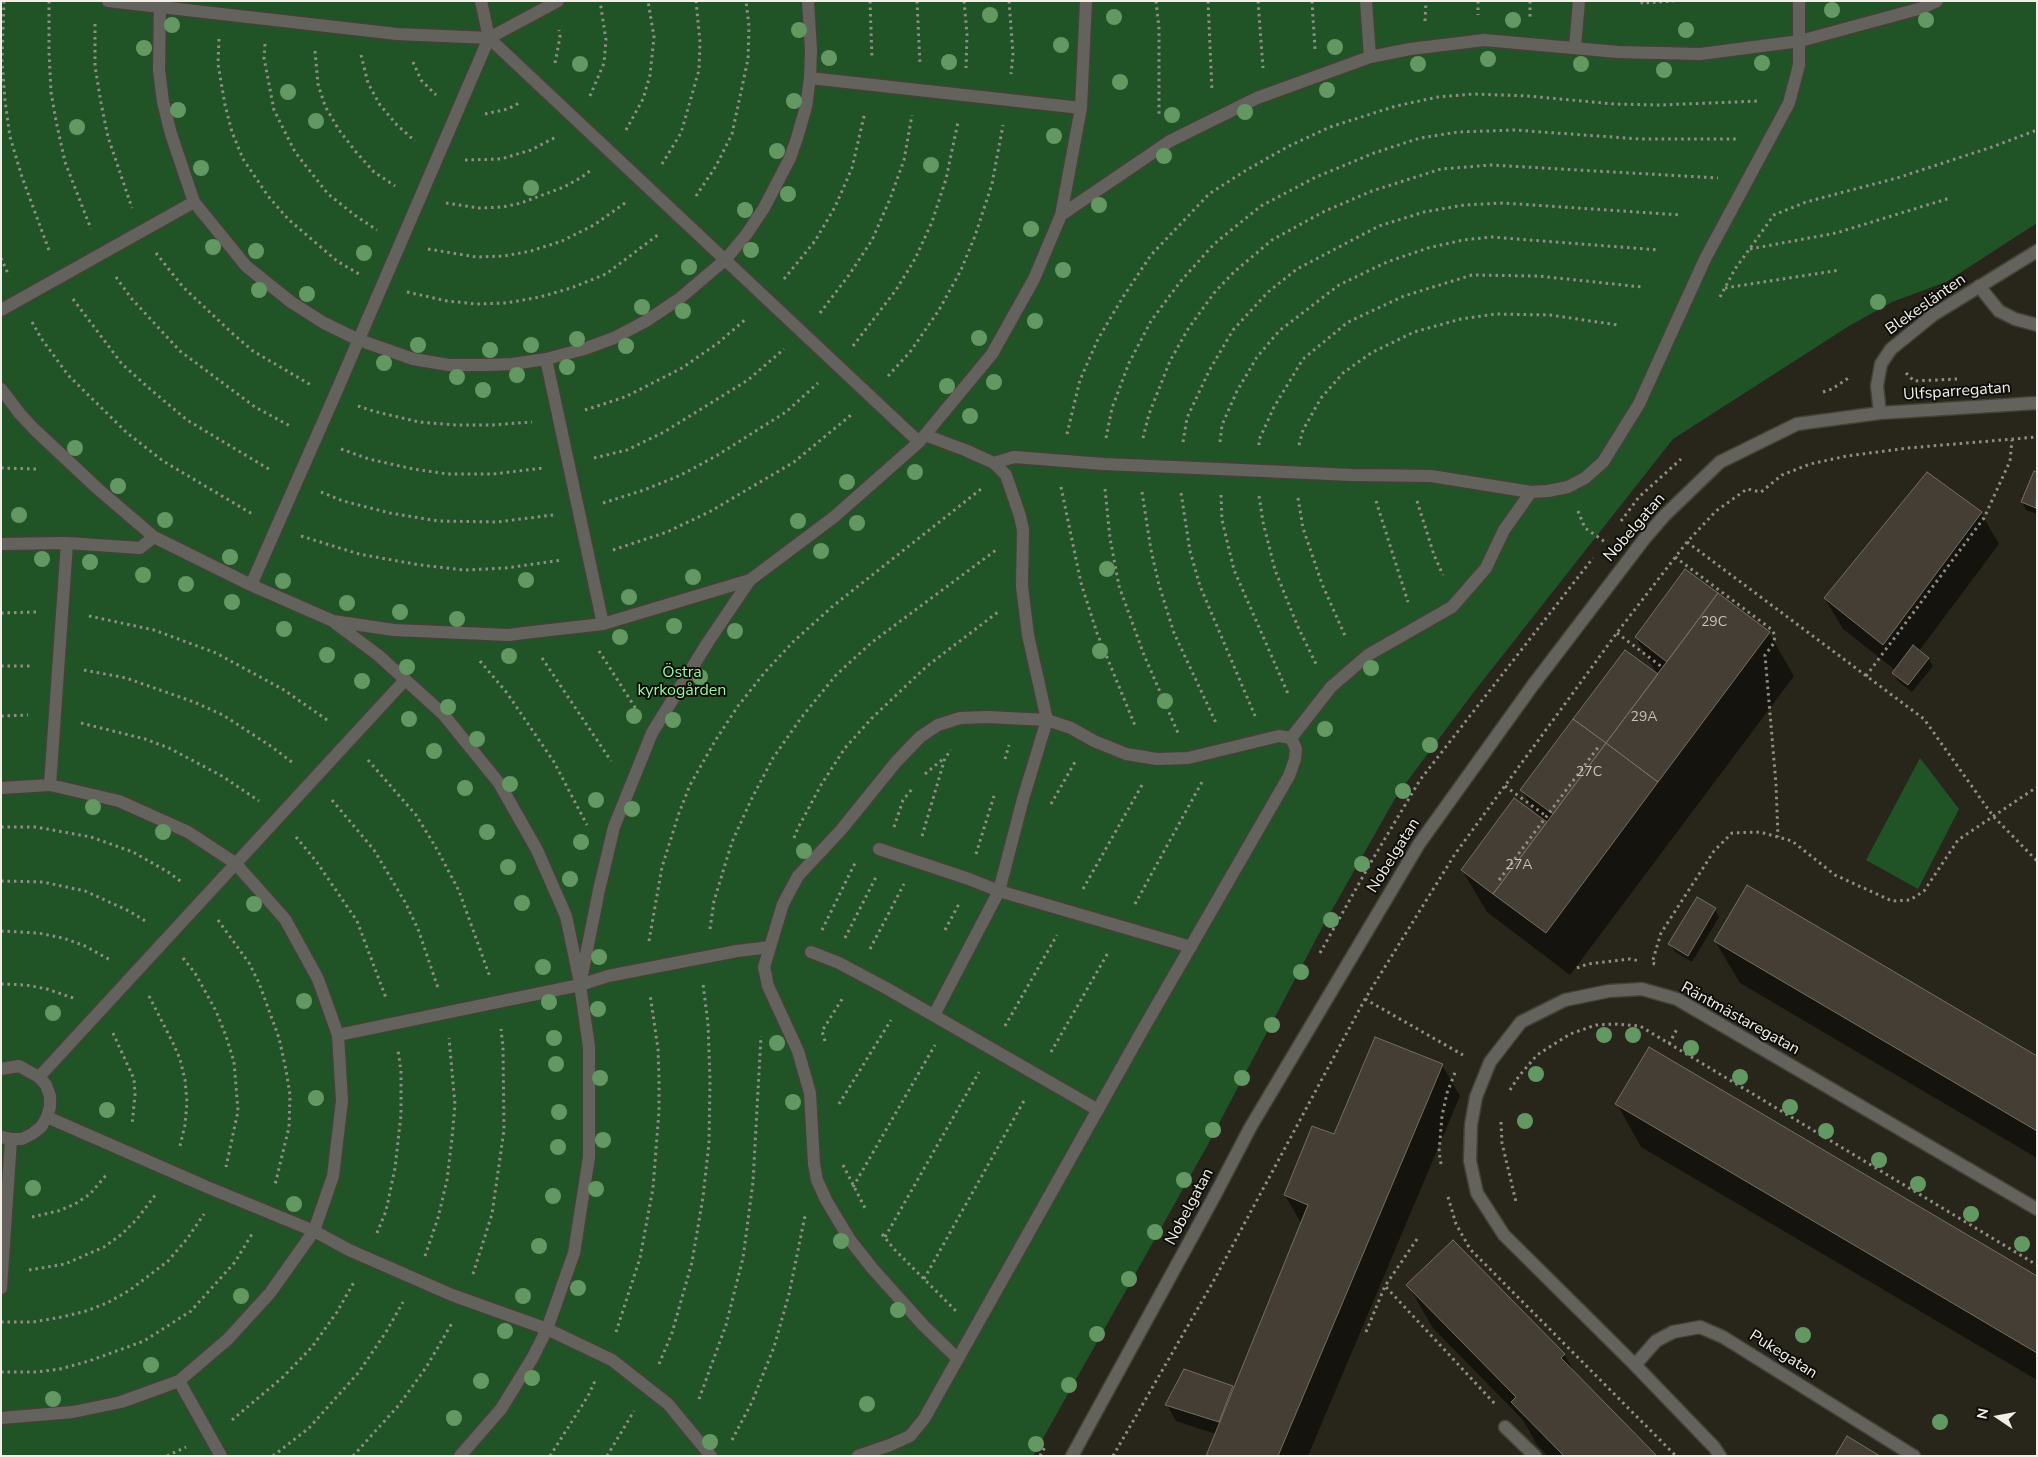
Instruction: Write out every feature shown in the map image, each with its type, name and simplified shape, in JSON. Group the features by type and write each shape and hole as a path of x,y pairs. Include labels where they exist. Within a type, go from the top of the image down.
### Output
{"street":[{"path":"108,1 159,4 222,15 397,34 489,38 558,1"},
{"path":"481,1 489,38 870,395 922,439 965,450 994,463 1006,475 1023,530 1022,586 1028,635 1047,720 999,891 934,1015"},
{"path":"159,4 159,70 163,102 171,134 194,202 246,266 307,313 359,340 412,359 449,365 513,364 546,359 584,349 614,338 646,321 679,299 725,260 746,235 764,208 790,158 806,107 810,78 811,50 808,1"},
{"path":"580,985 614,827 652,733 708,642 750,580 834,517 922,439 992,354 1034,279 1061,214 1081,108 1086,1"},
{"path":"1366,1 1370,57"},
{"path":"1575,47 1579,1"},
{"path":"994,463 1014,457 1142,466 1431,476 1531,492 1568,487 1585,478 1603,462 1639,404 1705,258 1790,99 1799,65 1799,1"},
{"path":"1061,214 1157,150 1211,121 1265,95 1370,57 1410,49 1484,40 1618,52 1700,54 1800,41 1922,8 1937,1"},
{"path":"250,585 359,340 489,38"},
{"path":"810,78 1081,108"},
{"path":"1,310 194,202"},
{"name":"Blekeslänten","path":"1880,413 1877,386 1881,364 1891,349 1933,315 2037,251"},
{"path":"1979,286 1999,311 2016,319 2037,325"},
{"path":"546,359 603,624"},
{"path":"1,389 34,429 98,490 154,537 250,585 333,621 378,655 443,714 499,783 538,850 566,916 580,985 589,1046 589,1157 574,1253 547,1329 501,1409 460,1456"},
{"name":"Ulfsparregatan","path":"1880,413 2037,403"},
{"name":"Nobelgatan","path":"1072,1456 1254,1120 1419,844 1534,685 1630,557 1664,516 1720,462 1797,424 1880,413"},
{"path":"1291,738 1331,687 1368,655 1456,603 1486,568 1504,530 1531,492"},
{"path":"1,544 67,543 140,548 154,537"},
{"path":"50,785 67,543"},
{"path":"333,621 394,630 509,635 603,624 750,580"},
{"path":"39,1077 201,899 405,680"},
{"path":"958,1359 924,1326 866,1261 850,1240 820,1188 814,1164 810,1093 798,1051 768,986 764,967 783,904 798,876 841,830 896,762 920,737 938,726 960,718 987,717 1047,720 1071,728 1094,741 1126,754 1151,758 1188,758 1279,736 1291,738"},
{"path":"858,1456 890,1446 910,1436 924,1420 1289,776 1295,759 1296,749 1291,738"},
{"path":"1,788 50,785 119,801 188,832 235,863 285,919 318,980 338,1035 342,1101 333,1176 314,1231 270,1293 228,1339 179,1381 122,1402 73,1412 1,1418"},
{"path":"884,850 999,891 1191,947"},
{"path":"338,1035 580,985 616,974 737,951 770,947"},
{"path":"811,952 833,961 904,998 1098,1110"},
{"name":"Räntmästaregatan","path":"1720,1456 1714,1446 1635,1365 1504,1235 1477,1193 1470,1160 1471,1125 1476,1097 1490,1062 1521,1022 1565,1000 1609,991 1642,990 1677,999 2037,1209"},
{"path":"1,1069 19,1066 39,1077 46,1085 50,1096 50,1107 41,1127 22,1139 6,1138 5,1217 1,1288"},
{"path":"47,1117 314,1231 366,1257 464,1299 547,1329 612,1360 668,1404 711,1456"},
{"name":"Pukegatan","path":"1635,1365 1656,1341 1672,1332 1700,1327 1723,1337 1914,1456"},
{"path":"179,1381 221,1456"},
{"path":"1505,1427 1535,1456"}],"path":[{"path":"222,15 218,64 220,82 232,132 243,159 268,196 288,219 337,261 360,275 408,292 446,301 477,304 506,303 540,297 571,288 606,274 633,255 679,217 716,166 732,134 748,59 749,26 746,1"},
{"path":"316,438 369,459 413,469 448,474 493,474 568,464 626,450 664,432 748,380 802,332 834,295 872,240 904,160 917,90 920,58 917,1"},
{"path":"296,482 343,501 390,513 438,521 497,522 578,509 644,490 681,475 716,456 786,412 836,364 866,330 916,259 932,222 946,179 962,95 966,68 964,1"},
{"path":"1,258 20,300 41,338 68,375 126,432 163,461 244,510 277,526 328,546 359,554 420,566 465,570 506,568 588,556 620,548 667,532 711,511 794,462 827,437 852,414 910,352 939,310 961,270 975,236 992,184 1008,100 1014,54 1009,1"},
{"path":"1156,1 1160,75 1157,150"},
{"path":"1208,1 1212,85 1211,121"},
{"path":"1258,1 1265,95"},
{"path":"1312,1 1315,42 1313,78"},
{"path":"1642,1 1642,3 1674,1"},
{"path":"266,20 264,58 274,110 295,152 328,194 380,232 402,241"},
{"path":"315,26 315,58 318,84 326,106 339,130 374,172 398,188 421,196"},
{"path":"359,30 361,56 368,82 380,105 397,125 415,141 439,154"},
{"path":"1151,758 1115,678 1081,583 1062,495 1059,472 1067,431 1084,372 1098,339 1151,255 1209,194 1287,147 1330,127 1396,106 1438,96 1474,94 1528,96 1614,104 1661,105 1790,99"},
{"path":"1188,758 1144,655 1119,586 1110,538 1104,485 1104,449 1112,408 1129,363 1151,321 1180,282 1214,244 1261,206 1316,177 1374,153 1420,138 1458,132 1514,130 1640,139 1769,139"},
{"path":"1716,303 1735,269 1774,215 1806,202 1897,178 2037,130"},
{"path":"1228,748 1174,633 1165,604 1151,550 1142,492 1140,452 1149,414 1170,360 1188,329 1214,293 1234,272 1272,240 1322,212 1372,191 1441,169 1491,165 1746,179"},
{"path":"1749,249 1836,233 1950,198"},
{"path":"1266,739 1246,697 1200,586 1190,551 1182,500 1180,457 1187,418 1209,371 1233,330 1268,292 1297,269 1379,226 1424,212 1464,204 1503,203 1681,215"},
{"path":"1302,724 1234,570 1222,520 1219,448 1222,425 1237,390 1256,356 1279,332 1339,285 1396,259 1428,248 1463,240 1492,237 1658,250"},
{"path":"1725,288 1840,270"},
{"path":"1331,687 1318,667 1298,627 1275,570 1263,522 1257,471 1259,440 1274,407 1303,359 1348,322 1404,296 1472,275 1538,276 1642,287"},
{"path":"1357,664 1322,584 1303,528 1294,463 1303,430 1321,398 1344,373 1371,352 1414,332 1460,318 1496,314 1550,315 1618,325"},
{"path":"1113,1456 1213,1282 1365,999 1455,854 1617,633 1687,542 1716,511 1747,489 1761,492 1782,475 1810,464 1908,448 2037,437"},
{"path":"1866,676 1984,518 2010,461 2012,440"},
{"path":"1372,475 1376,501 1417,627"},
{"path":"1413,476 1416,498 1434,554 1456,603"},
{"path":"1687,542 1924,719 1993,816 2037,861"},
{"path":"1675,557 1771,629 1775,636 1774,643 1765,655 1776,784 1778,837"},
{"path":"793,844 798,828 821,785 845,748 927,666 999,612 1022,586"},
{"path":"1,613 79,614 154,630 216,653 284,690 319,714 349,741 391,784 416,815 459,891 475,931 493,986 503,1048 504,1130 492,1214 464,1299 426,1366 399,1405 353,1456"},
{"path":"584,627 652,733"},
{"path":"455,632 507,693 554,762 605,864"},
{"path":"524,633 629,788"},
{"path":"1617,633 1662,667"},
{"path":"1,716 55,718 145,739 169,748 229,781 263,805 316,861 357,921 385,993 392,1024 401,1071 401,1115 395,1168 386,1211 366,1257 337,1312 312,1348 234,1419 210,1434 167,1456"},
{"path":"1004,762 1009,744"},
{"path":"1499,880 1599,746"},
{"path":"921,777 944,758"},
{"path":"1048,811 1076,760 1083,764"},
{"path":"1193,783 1210,781"},
{"path":"1132,782 1150,786"},
{"path":"924,1279 1123,927 1202,782"},
{"path":"833,961 884,850 903,800 915,785"},
{"path":"885,1237 1142,785"},
{"path":"1505,786 1547,817"},
{"path":"1652,963 1662,933 1714,851 1732,832 1760,832 1792,842 1834,875 1892,901 1910,900 1924,891 1958,840 2037,787"},
{"path":"943,935 969,884 996,789"},
{"path":"1,827 36,827 91,837 133,852 168,872 201,899 234,939 249,963 279,1038 290,1095 289,1127 272,1194 265,1211 235,1262 191,1311 144,1341 90,1361 36,1372 1,1372"},
{"path":"811,952 856,862 868,850 884,850"},
{"path":"1,880 43,882 85,891 129,910 153,926 166,938 195,973 226,1036 234,1062 238,1111 229,1159 217,1191 204,1214 181,1247 168,1261 130,1290 107,1303 86,1311 33,1322 1,1322"},
{"path":"1,931 38,933 63,938 105,957 131,976 147,993 157,1009 180,1059 185,1080 187,1102 185,1125 170,1171 151,1202 122,1234 104,1247 65,1264 27,1270 2,1271"},
{"path":"1571,970 1588,964 1630,959 1661,966"},
{"path":"1,984 26,985 57,991 81,1001 97,1013 114,1034 134,1079 134,1116 130,1133 102,1182 90,1194 75,1204 42,1215 21,1218 5,1217"},
{"path":"837,1106 904,998"},
{"path":"1365,999 1463,1055"},
{"path":"1670,1044 1689,1006"},
{"path":"853,1187 948,1023"},
{"path":"1506,1095 1537,1054 1570,1034 1596,1025 1640,1026 2037,1265"},
{"path":"687,1427 726,1325 743,1258 754,1182 761,1032"},
{"path":"1460,1062 1468,1048"},
{"path":"1442,1170 1439,1152 1442,1116 1447,1093 1457,1068"},
{"path":"1500,1118 1502,1144 1508,1172 1517,1202 1522,1209"},
{"path":"731,1443 752,1402 774,1347 789,1294 806,1210 820,1188"},
{"path":"1448,1196 1456,1224 1470,1249 1676,1456"},
{"path":"1366,1332 1385,1286 1417,1239"},
{"path":"1385,1286 1495,1404 1505,1427"}],"green space":[{"name":"Östra kyrkogården","path":"1,1 2037,1 2037,223 1946,282 1892,302 1849,326 1673,439 1473,693 1397,795 1324,924 1206,1148 1033,1456 1,1456"},
{"path":"1920,758 1959,809 1918,889 1866,860"}],"building":[{"path":"2034,471 2037,472 2036,508 2021,502"},
{"path":"1927,472 1982,512 1883,645 1824,598"},
{"path":"1685,569 1718,593 1667,662 1635,637"},
{"path":"1718,593 1770,632 1658,782 1606,743"},
{"path":"1913,645 1929,658 1908,685 1892,673"},
{"path":"1625,650 1658,674 1606,743 1573,719"},
{"path":"1573,719 1606,743 1553,814 1520,790"},
{"path":"1606,743 1658,782 1546,933 1493,894"},
{"path":"1514,798 1547,822 1493,894 1461,870"},
{"path":"1747,885 2037,1056 2037,1131 1714,941"},
{"path":"1697,897 1716,908 1688,956 1668,944"},
{"path":"1375,1037 1443,1064 1278,1456 1206,1456 1308,1205 1284,1195 1312,1126 1334,1134"},
{"path":"1649,1047 2037,1276 2037,1353 1615,1104"},
{"path":"1453,1240 1565,1354 1561,1358 1657,1456 1564,1456 1511,1402 1516,1397 1406,1285"},
{"path":"1184,1369 1233,1386 1219,1422 1165,1405"},
{"path":"1847,1436 1875,1453 1880,1456 1835,1456"}]}
